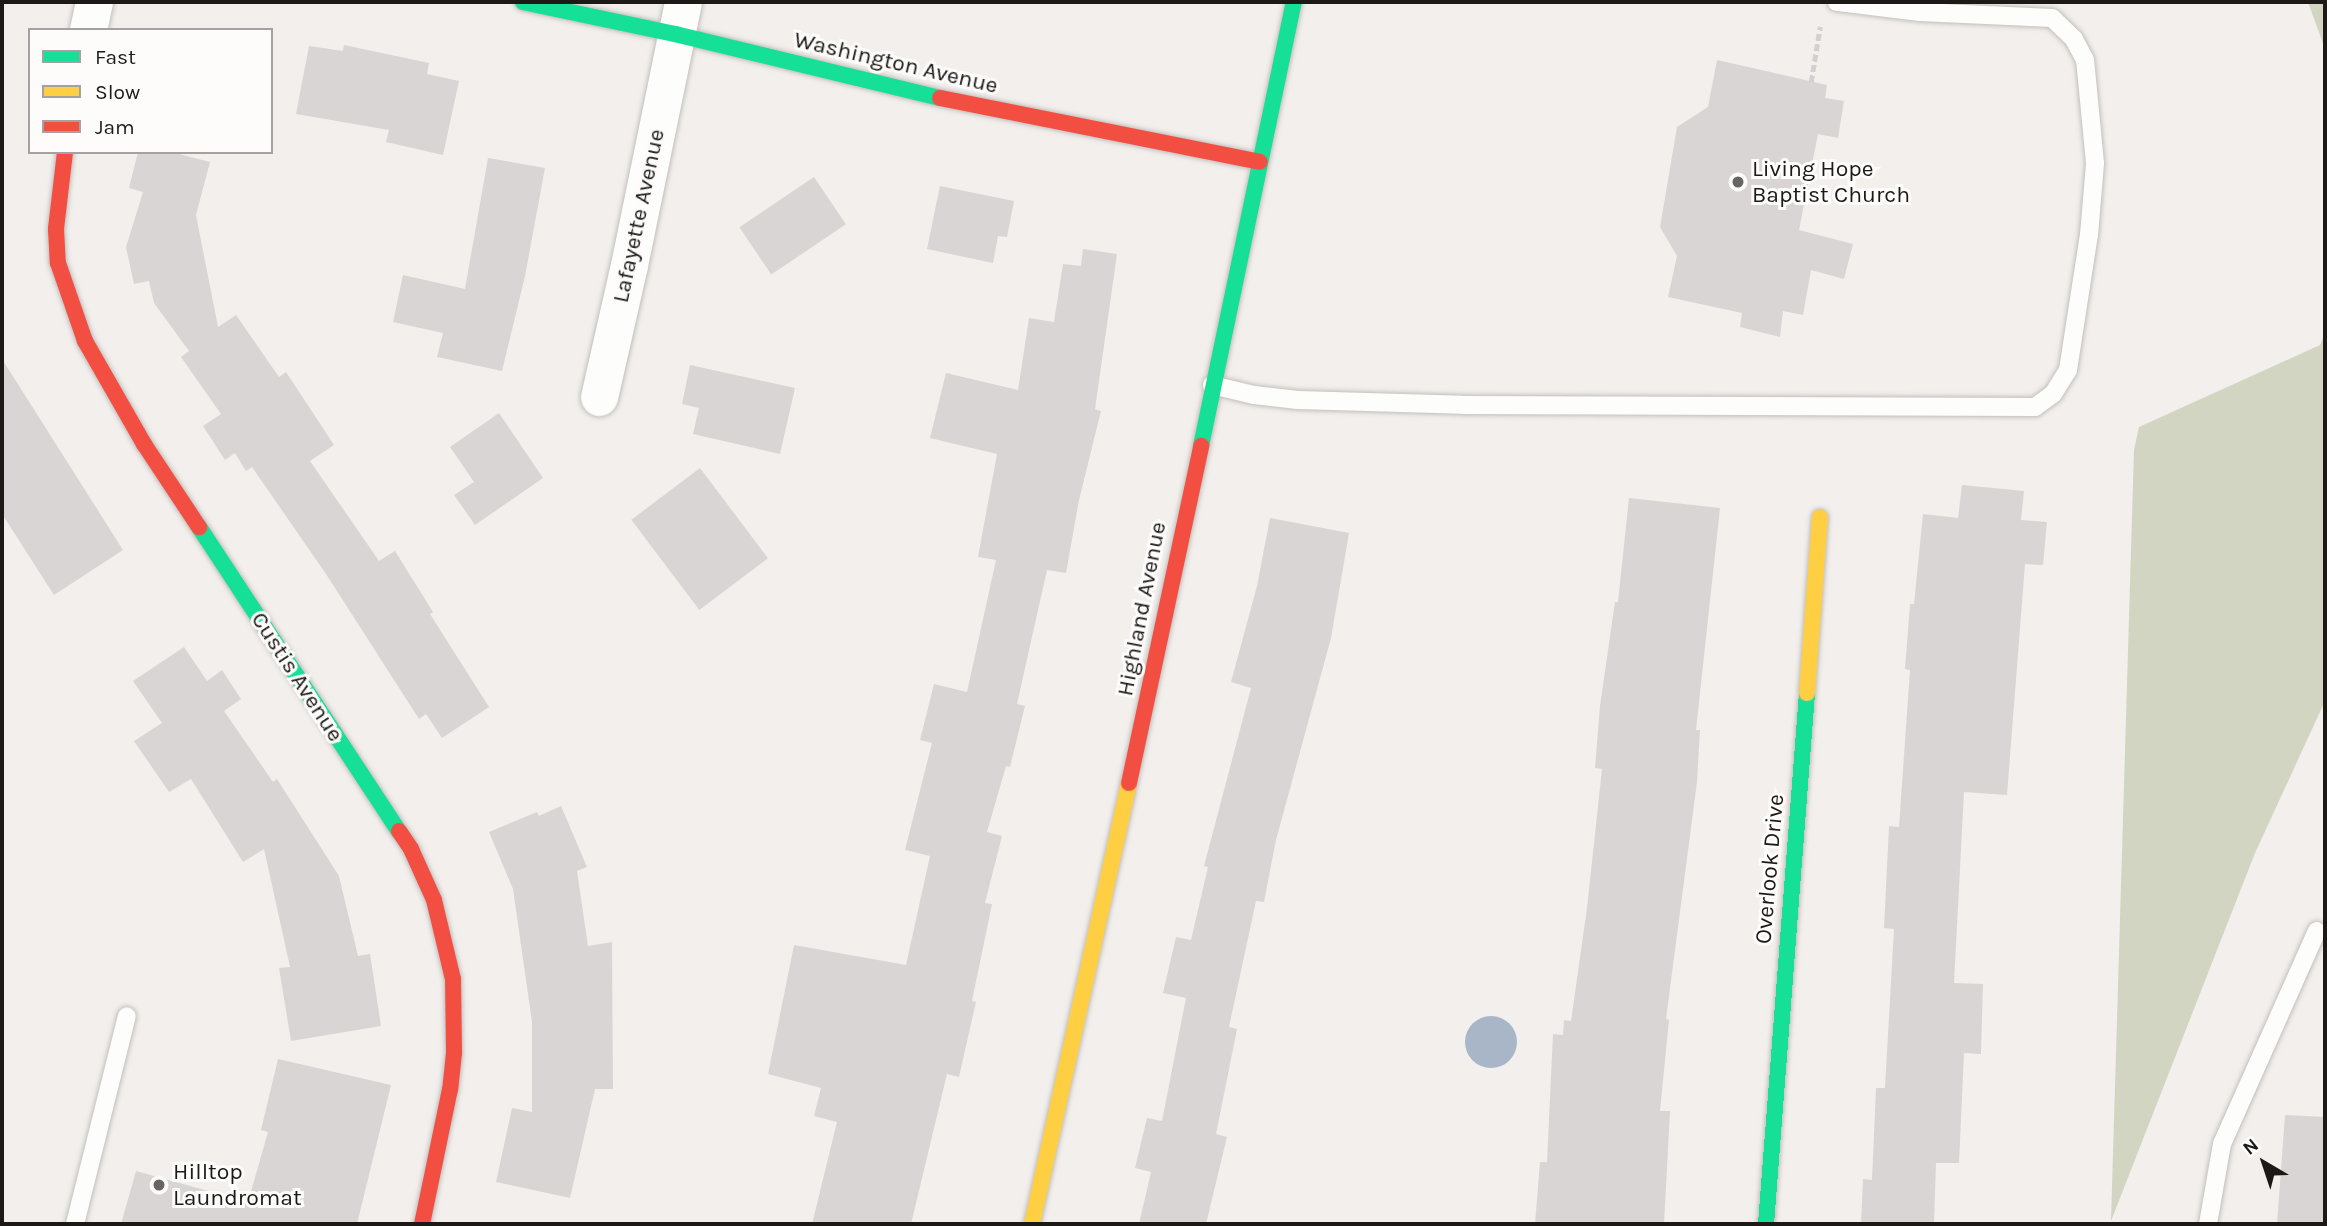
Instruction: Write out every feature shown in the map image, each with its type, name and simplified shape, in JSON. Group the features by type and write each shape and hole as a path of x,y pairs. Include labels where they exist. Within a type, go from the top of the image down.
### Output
{"street":[{"path":"88,28 94,2"},
{"name":"Washington Avenue","path":"523,2 679,18 968,105 1260,163"},
{"name":"Highland Avenue","path":"1032,1224 1134,762 1294,2"},
{"name":"Lafayette Avenue","path":"599,397 666,93 679,18"},
{"name":"Custis Avenue","path":"65,154 56,229 58,263 85,341 144,444 411,849 434,900 453,979 454,1053 450,1088 422,1224"},
{"name":"Overlook Drive","path":"1766,1224 1821,517"}],"lane":[{"path":"1212,385 1254,395 1298,400 1462,405 2035,407 2053,394 2068,370 2089,235 2095,163 2085,60 2074,39 2052,18 1920,12 1838,2"},
{"path":"2208,1224 2222,1144 2317,931"},
{"path":"75,1224 127,1016"}],"path":[{"path":"1811,82 1822,15"}],"green space":[{"path":"2308,2 2325,2 2325,49"},
{"path":"2325,333 2325,701 2255,853 2111,1221 2134,450 2139,427 2320,345"}],"water":[{"path":"1491,1016 1501,1018 1509,1024 1515,1032 1515,1052 1509,1060 1501,1066 1491,1068 1481,1066 1473,1060 1467,1052 1465,1042 1467,1032 1473,1024 1481,1018"}],"building":[{"path":"344,45 429,63 427,74 459,81 443,155 386,142 389,130 296,114 309,46 343,51"},
{"name":"Living Hope Baptist Church","path":"1717,60 1827,85 1825,98 1844,101 1838,138 1818,134 1799,230 1853,244 1844,279 1811,270 1803,315 1783,311 1780,337 1740,327 1742,313 1668,297 1677,256 1660,227 1677,127 1708,107"},
{"path":"138,154 179,154 210,162 196,215 218,327 236,315 279,377 286,372 334,445 310,461 379,561 395,551 433,612 430,614 489,707 442,738 426,714 419,719 326,574 252,467 246,471 235,453 225,460 203,426 221,414 181,357 189,351 154,303 149,281 134,284 126,247 143,192 129,188"},
{"path":"488,158 545,168 525,276 502,371 437,357 443,333 393,322 403,275 465,289"},
{"path":"814,177 846,224 771,275 739,227"},
{"path":"940,186 1014,201 1007,237 998,236 993,263 927,249"},
{"path":"1083,249 1117,254 1095,409 1101,411 1079,500 1066,573 1047,570 1017,704 1025,706 1010,767 1006,766 987,832 1002,836 985,903 992,904 972,1001 976,1002 959,1077 947,1074 911,1224 812,1224 837,1122 814,1116 821,1088 768,1074 794,945 906,965 930,856 905,850 932,743 920,740 934,684 967,692 996,560 978,557 997,454 930,438 946,373 1018,390 1029,318 1054,322 1063,264 1081,266"},
{"path":"2,359 123,550 54,595 2,514"},
{"path":"690,365 795,388 780,454 693,434 699,408 682,404"},
{"path":"499,413 543,478 475,525 454,495 474,482 450,447"},
{"path":"700,468 768,558 699,610 631,520"},
{"path":"1962,485 2024,491 2021,520 2047,522 2043,565 2025,564 2007,795 1964,792 1954,983 1983,984 1981,1054 1964,1053 1959,1163 1936,1163 1934,1224 1861,1224 1863,1179 1872,1180 1876,1088 1885,1088 1894,929 1884,928 1889,826 1899,827 1910,670 1905,669 1910,604 1914,604 1923,514 1958,518"},
{"path":"1629,498 1720,508 1696,730 1700,730 1697,782 1666,1019 1669,1020 1660,1111 1670,1111 1664,1224 1535,1224 1540,1162 1547,1162 1553,1034 1563,1035 1564,1020 1571,1021 1587,908 1602,769 1595,768 1600,706 1615,602 1618,602"},
{"path":"1270,518 1349,533 1331,638 1276,840 1264,902 1256,901 1229,1027 1237,1029 1216,1134 1227,1137 1206,1224 1139,1224 1151,1172 1135,1168 1147,1118 1162,1121 1186,998 1163,993 1176,937 1191,940 1208,867 1204,866 1251,688 1231,682 1257,586"},
{"path":"184,647 207,681 222,670 241,699 224,711 273,782 277,779 339,876 358,956 370,954 381,1026 291,1041 279,968 290,967 264,849 243,862 191,779 169,792 134,741 162,723 133,681"},
{"path":"561,806 587,867 577,871 588,946 612,942 613,1089 595,1089 570,1198 496,1182 512,1108 532,1112 532,1022 513,889 489,832 537,812 539,816"},
{"path":"278,1059 391,1085 357,1224 121,1224 136,1171 248,1202 268,1132 261,1130"},
{"path":"2285,1115 2325,1117 2325,1224 2277,1224"}],"traffic: fast":[{"path":"523,2 675,34 940,98"},
{"path":"1201,446 1294,2"},
{"path":"199,527 399,831"},
{"path":"1766,1224 1807,693"}],"traffic: slow":[{"path":"1807,693 1820,517"},
{"path":"1032,1224 1129,783"}],"traffic: jam":[{"path":"940,98 1260,162"},
{"path":"65,154 56,229 58,263 85,341 144,444 199,527"},
{"path":"1129,783 1201,446"},
{"path":"399,831 411,849 434,900 453,979 454,1053 450,1089 422,1224"}],"place":[{"name":"Living Hope Baptist Church","path":"1738,182"},
{"name":"Hilltop Laundromat","path":"159,1185"}]}
